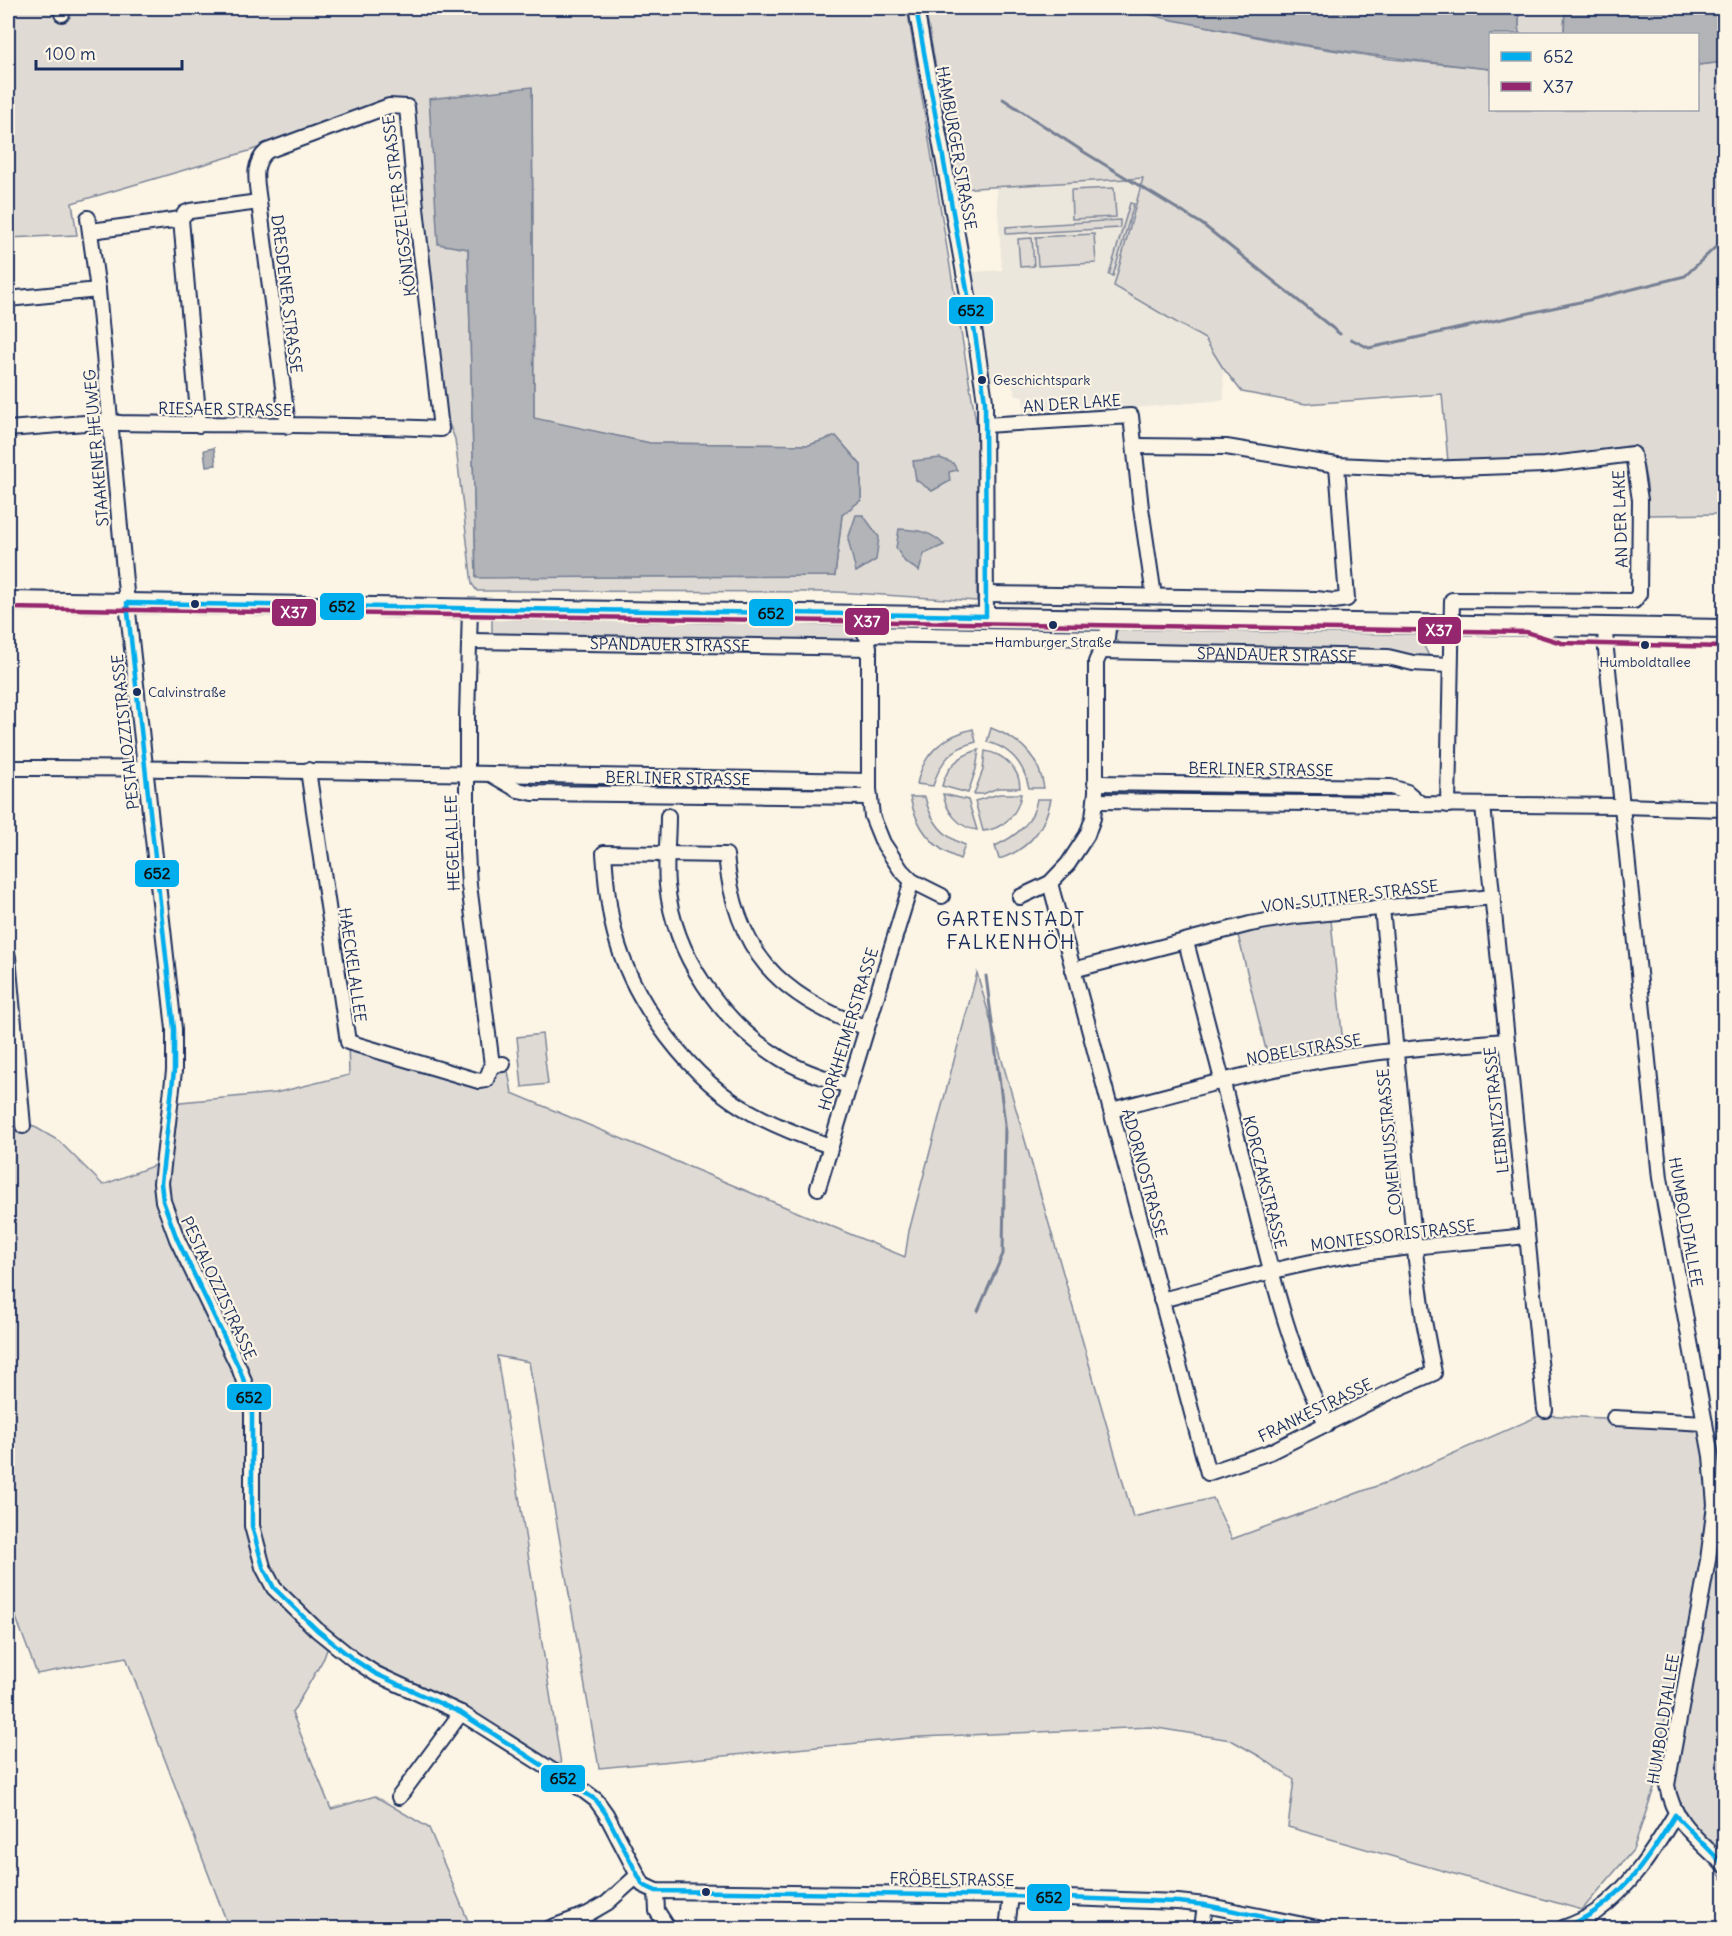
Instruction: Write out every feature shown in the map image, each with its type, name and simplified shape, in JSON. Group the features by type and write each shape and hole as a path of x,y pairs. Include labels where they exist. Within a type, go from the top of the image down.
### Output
{"main road":[{"name":"SPANDAUER STRASSE","path":"8,601 1527,625 1563,636 1725,629"},
{"name":"SPANDAUER STRASSE","path":"1605,633 1725,640"}],"street":[{"name":"HAMBURGER STRASSE","path":"916,8 985,401 986,616"},
{"name":"KÖNIGSZELTER STRASSE","path":"256,165 267,151 389,106 407,107 441,429"},
{"name":"DRESDENER STRASSE","path":"256,165 288,426"},
{"path":"199,424 181,219 185,213 190,211 259,202"},
{"name":"STAAKENER HEUWEG","path":"127,603 90,224 181,219"},
{"path":"8,299 98,290"},
{"name":"AN DER LAKE","path":"985,424 1131,416 1154,596"},
{"name":"RIESAER STRASSE","path":"8,429 98,422 441,429"},
{"name":"AN DER LAKE","path":"1135,446 1226,447 1336,465 1442,469 1544,465 1634,454 1640,500 1639,594 1634,601 1452,600 1450,624"},
{"path":"986,594 1276,598 1335,602 1347,599 1336,465"},
{"name":"SPANDAUER STRASSE","path":"1275,621 1276,598"},
{"name":"PESTALOZZISTRASSE","path":"127,603 174,1029 174,1071 161,1183 163,1201 177,1239 240,1370 248,1393 252,1412 251,1511 257,1550 274,1588 292,1608 339,1648 376,1674 460,1713 596,1800 606,1814 637,1876 643,1885 656,1891"},
{"name":"HEGELALLEE","path":"470,608 467,773 469,885 497,1064"},
{"path":"864,615 869,648 869,797 872,816 883,843 901,870 912,881 942,896"},
{"path":"1020,897 1050,883 1068,864 1078,851 1093,818 1096,662 1104,644 1110,618"},
{"path":"1448,805 1450,624"},
{"name":"HUMBOLDTALLEE","path":"1605,633 1660,1178 1711,1456 1715,1505 1708,1560 1667,1785 1675,1815"},
{"name":"SPANDAUER STRASSE","path":"866,634 1388,657 1413,663 1449,665"},
{"name":"SPANDAUER STRASSE","path":"470,640 869,648"},
{"path":"8,768 145,767"},
{"name":"BERLINER STRASSE","path":"145,767 869,781"},
{"name":"HAECKELALLEE","path":"308,770 348,1042 479,1081 486,1080 497,1064"},
{"name":"BERLINER STRASSE","path":"491,774 518,790 533,793 869,797"},
{"name":"BERLINER STRASSE","path":"1095,783 1391,787 1407,792 1421,804"},
{"name":"BERLINER STRASSE","path":"1095,801 1725,809"},
{"name":"LEIBNIZSTRASSE","path":"1483,806 1545,1410"},
{"path":"668,816 668,886 672,909 680,935 696,970 723,1010 760,1045 782,1060 848,1086"},
{"path":"830,1146 798,1135 753,1114 733,1101 692,1066 662,1031 646,1006 626,966 615,935 609,906 604,853 726,855 736,910 744,929 763,961 790,989 813,1005 867,1028"},
{"name":"HORKHEIMERSTRASSE","path":"818,1188 912,881"},
{"name":"ADORNOSTRASSE","path":"1050,883 1208,1473"},
{"name":"VON-SUTTNER-STRASSE","path":"1073,970 1250,924 1296,916 1492,897"},
{"name":"COMENIUSSTRASSE","path":"1382,908 1415,1246 1424,1321 1434,1373"},
{"name":"KORCZAKSTRASSE","path":"1186,942 1272,1270 1302,1374 1327,1425"},
{"path":"8,957 23,1126"},
{"name":"NOBELSTRASSE","path":"1111,1110 1306,1063 1397,1051 1506,1041"},
{"name":"MONTESSORISTRASSE","path":"1161,1300 1272,1270 1339,1257 1415,1246 1526,1236"},
{"name":"FRANKESTRASSE","path":"1208,1473 1270,1452 1392,1391 1434,1373"},
{"path":"1614,1418 1705,1423"},
{"path":"399,1797 460,1713"},
{"path":"1563,1929 1596,1912 1624,1888 1646,1860 1675,1815 1725,1865"},
{"path":"550,1929 588,1914 607,1903 637,1876"},
{"path":"656,1891 657,1911 668,1929"},
{"name":"FRÖBELSTRASSE","path":"656,1891 1011,1896 1178,1902 1205,1905 1318,1929"},
{"path":"1007,1929 1011,1896"},
{"path":"1202,1929 1205,1905"}],"shaded area":[{"path":"8,8 907,8 978,434 977,601 837,592 477,591 472,584 455,439 447,419 418,207 408,99 390,102 249,151 72,203 77,235 8,238","holes":["532,87 534,419 650,443 809,445 836,436 861,465 861,500 842,515 835,576 476,577 468,248"]},
{"path":"925,8 1132,8 1279,42 1391,59 1489,69 1489,111 1699,111 1699,65 1724,62 1724,514 1648,515 1647,485 1640,449 1620,448 1543,459 1448,462 1442,394 1306,404 1242,392 1223,368 1205,339 1114,286 1143,178 958,189"},
{"path":"1132,8 1519,8 1519,33 1489,33 1489,69 1288,42 1153,15"},
{"path":"1519,8 1565,8 1564,33 1519,33"},
{"path":"1565,8 1724,8 1724,62 1699,65 1699,33 1564,33"},
{"path":"532,87 534,418 650,443 809,445 836,436 861,465 861,500 842,515 835,576 476,578 468,249 438,244 429,99"},
{"path":"1143,178 1114,286 1205,339 1223,368 1224,400 1024,415 1023,396 1016,396 1010,380 992,381 973,272 1002,270 996,186"},
{"path":"1114,188 1116,217 1072,219 1071,190"},
{"path":"1130,203 1134,204 1113,276 1109,275"},
{"path":"1120,220 1120,228 1006,234 1006,227"},
{"path":"1094,234 1096,263 1038,266 1036,237"},
{"path":"1032,238 1034,266 1020,267 1018,239"},
{"path":"214,448 216,465 206,466 204,450"},
{"path":"940,458 953,463 957,470 949,472 950,481 932,491 916,480 913,461"},
{"path":"856,515 863,515 879,537 876,560 856,572 848,539"},
{"path":"899,529 929,534 944,545 924,554 919,571 905,562 896,548"},
{"path":"492,615 854,621 859,630 859,636 854,645 492,634"},
{"path":"1119,628 1422,629 1424,646 1431,660 1123,645 1115,640 1114,635"},
{"path":"991,728 1019,743 1026,750 1038,767 1044,788 1029,788 1024,772 1015,758 1003,748 987,742"},
{"path":"973,729 976,742 960,748 948,757 939,770 933,786 917,784 924,763 936,748 953,736"},
{"path":"979,750 976,769 968,793 942,786 955,762"},
{"path":"985,751 998,755 1010,764 1017,775 1020,788 998,788 983,794 974,794 983,770"},
{"path":"943,794 968,800 977,830 970,829 954,818"},
{"path":"999,794 1021,794 1017,808 1003,824 983,831 975,801"},
{"path":"910,797 925,797 930,813 939,827 957,842 965,845 960,859 941,849 926,835 916,818"},
{"path":"1037,799 1051,799 1040,829 1019,850 999,859 995,846 1022,828 1032,815"},
{"path":"1331,920 1343,1045 1306,1049 1268,1058 1238,935 1291,923"},
{"path":"8,972 28,1123 59,1141 103,1185 163,1162 170,1103 275,1093 349,1075 348,1042 486,1086 498,1072 508,1071 512,1093 905,1257 909,1231 977,973 1133,1517 1213,1498 1232,1539 1393,1480 1541,1415 1705,1423 1713,1529 1724,1521 1724,1881 1675,1815 1669,1799 1705,1570 1666,1711 1656,1782 1633,1850 1582,1910 1288,1827 1294,1780 1231,1740 1151,1727 920,1737 599,1768 529,1362 497,1356 563,1777 461,1713 331,1638 324,1658 292,1713 331,1809 375,1796 429,1828 471,1928 229,1928 126,1657 37,1674 8,1596"},
{"path":"542,1034 548,1084 522,1087 517,1037"}],"waterway":[{"path":"1003,99 1202,224 1340,334"},
{"path":"1351,339 1369,348 1589,300 1685,276 1724,239"},
{"path":"978,1311 1003,1254 1005,1124 986,976"}],"transit line":[{"name":"652","path":"916,8 985,401 986,616"},
{"name":"652","path":"127,603 174,1029 174,1071 161,1183 163,1201 177,1239 240,1370 248,1393 252,1412 252,1526 263,1567 274,1588 317,1630 353,1659 376,1674 461,1713 596,1800 606,1814 643,1885 656,1891 1011,1896 1178,1902 1205,1905 1318,1928"},
{"name":"652","path":"127,603 986,616"},
{"name":"X37","path":"8,608 1526,632 1562,643 1724,647"},
{"name":"652","path":"1675,1815 1724,1865"},
{"name":"652","path":"1563,1928 1599,1909 1628,1882 1653,1850 1675,1815"}],"place":[{"name":"Geschichtspark","path":"982,380"},
{"name":"Hamburger Straße","path":"1053,625"},
{"name":"Humboldtallee","path":"1645,645"},
{"name":"Calvinstraße","path":"137,692"}],"district":[{"name":"GARTENSTADT FALKENHÖH","path":"1011,930"}]}
